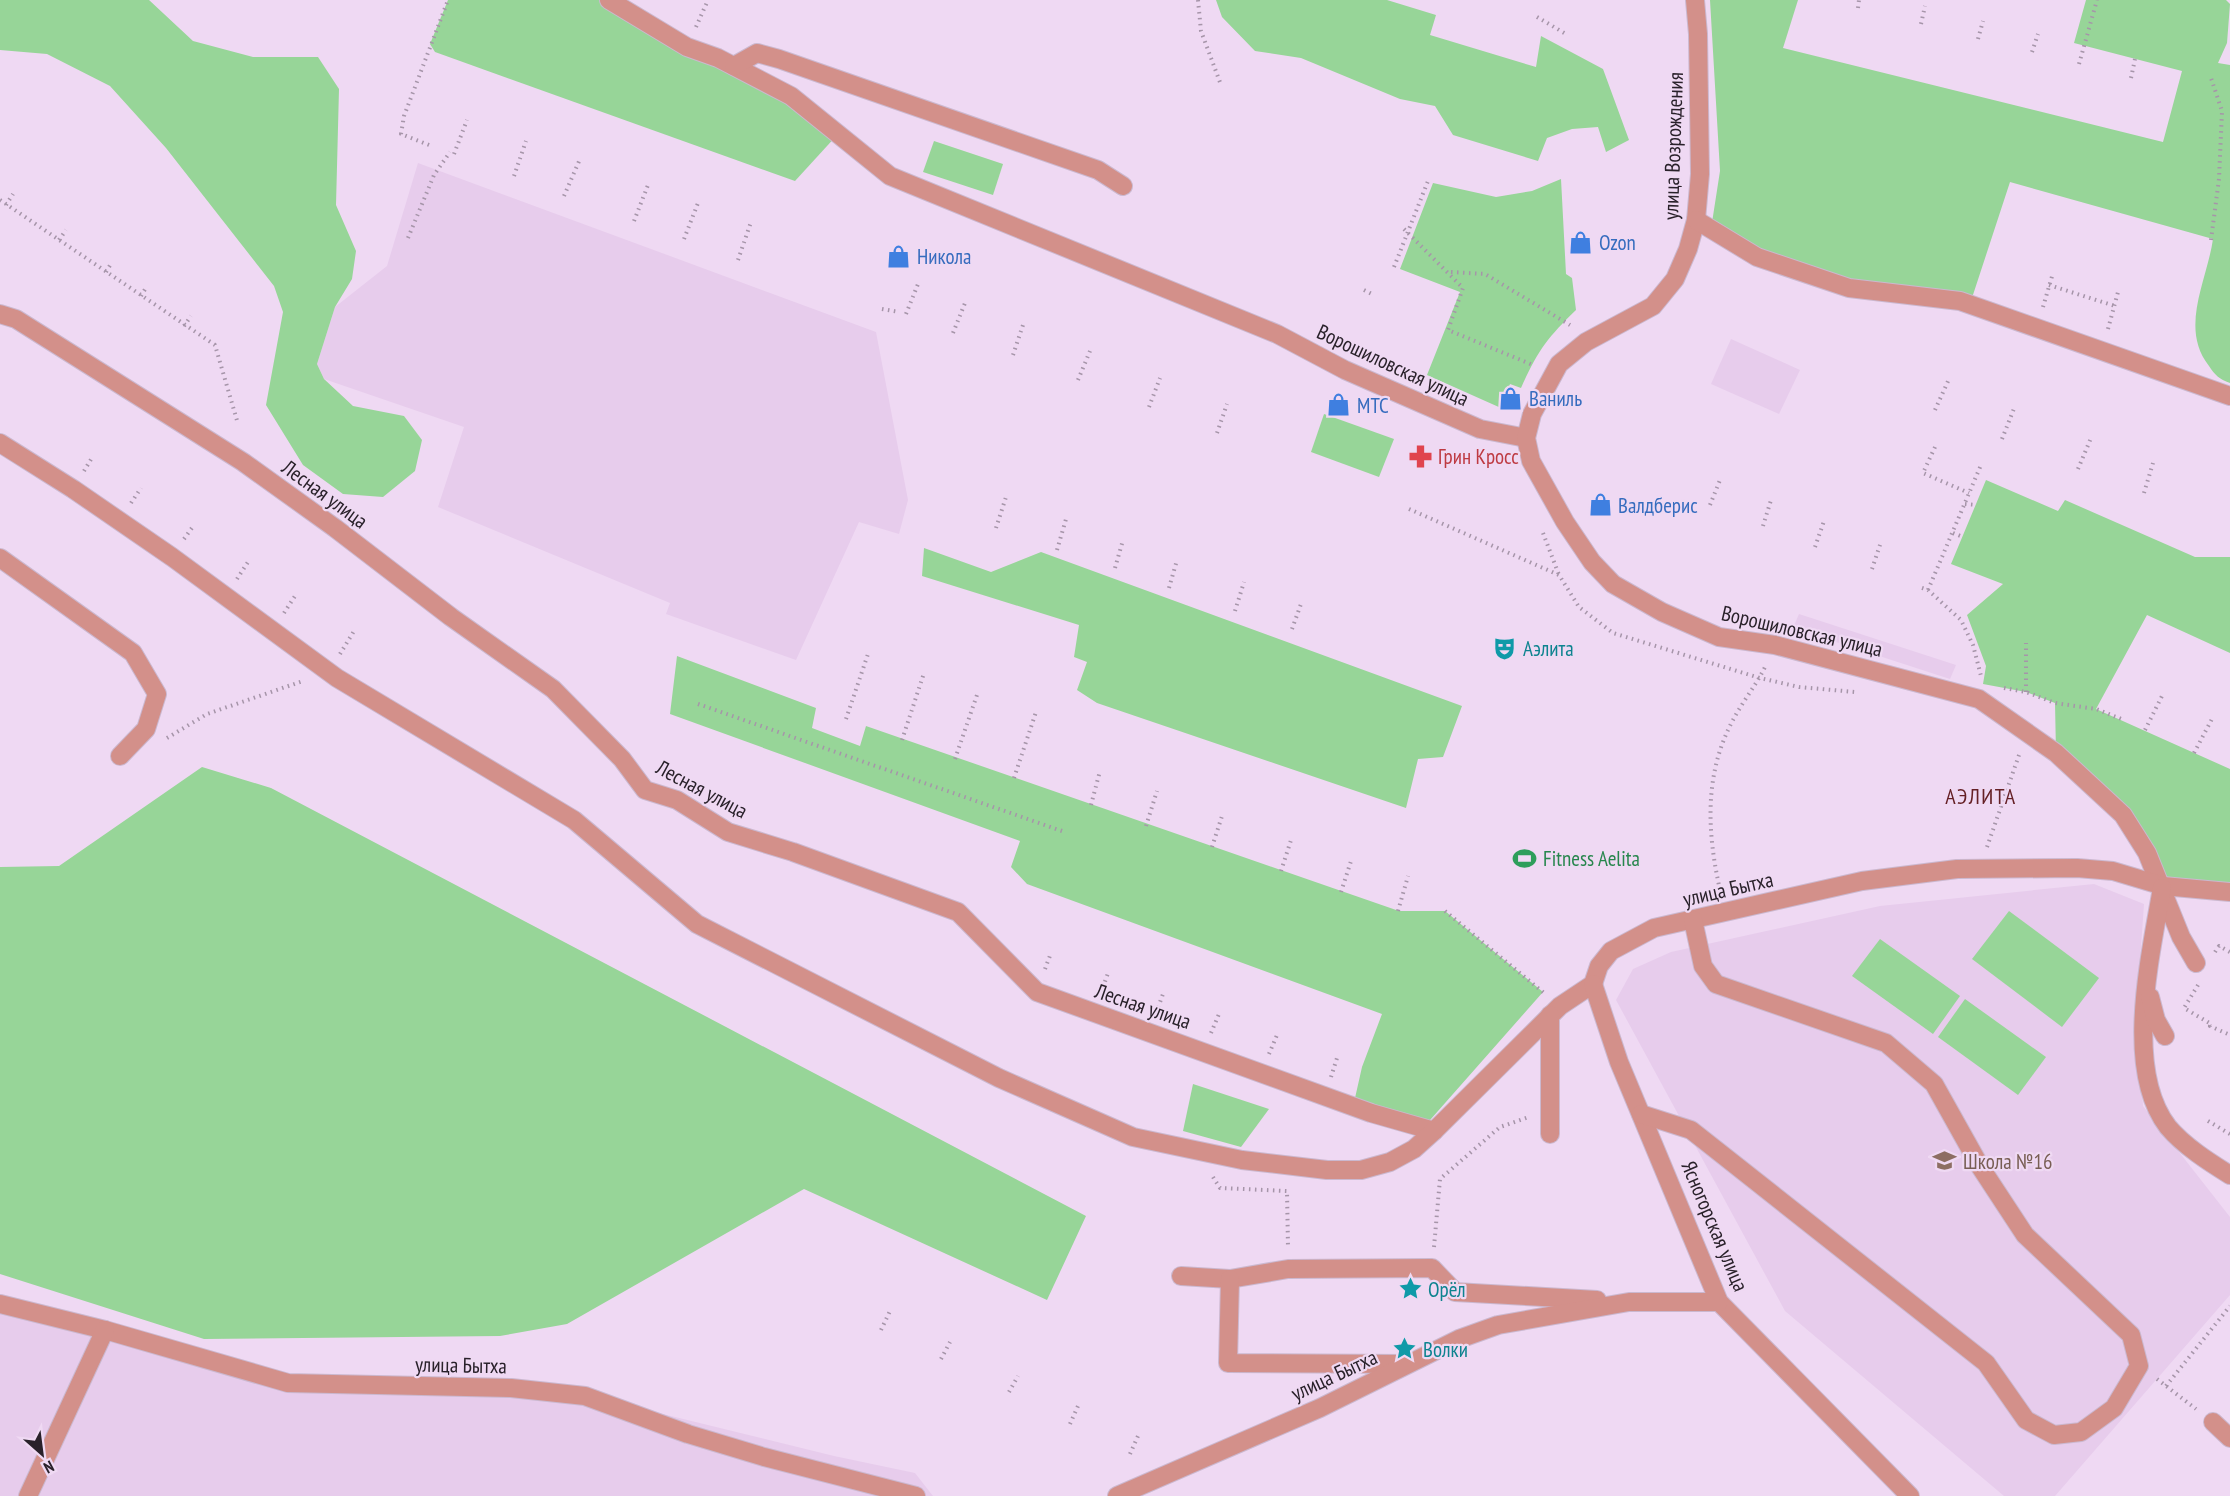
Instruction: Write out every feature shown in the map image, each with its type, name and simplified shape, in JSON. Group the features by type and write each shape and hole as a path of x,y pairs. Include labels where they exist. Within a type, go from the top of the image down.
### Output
{"street":[{"name":"Ворошиловская улица","path":"609,0 687,47 734,66 791,96 890,176 1277,334 1345,370 1480,429 1526,438 1531,461 1564,522 1592,562 1613,584 1662,612 1719,637 1775,645 1979,699 2056,753 2123,815 2147,853 2163,886 2181,938 2199,970"},
{"name":"улица Возрождения","path":"1526,438 1532,414 1559,364 1586,342 1653,306 1675,279 1696,220 1700,174 1698,34 1695,0"},
{"path":"734,66 757,53 778,58 1098,170 1123,186"},
{"path":"1696,220 1757,256 1849,288 1960,301 2230,396"},
{"name":"Лесная улица","path":"0,314 16,319 243,462 335,528 451,617 553,689 622,759 645,790 677,800 728,832 794,852 958,912 1037,993 1371,1113 1434,1131"},
{"path":"0,443 73,489 172,557 337,678 574,820 697,924 999,1078 1132,1137 1200,1153 1327,1170 1361,1170 1390,1162 1414,1149 1555,1011 1593,984"},
{"path":"0,558 133,653 157,694 146,729 120,756"},
{"name":"улица Бытха","path":"1593,984 1599,966 1611,951 1654,928 1862,881 1957,869 2077,868 2113,871 2163,886 2230,892"},
{"path":"2163,886 2143,999 2148,1077 2156,1104 2169,1127 2208,1161 2230,1175"},
{"path":"1641,1114 1691,1130 1986,1363 2026,1420 2054,1435 2081,1432 2114,1408 2139,1366 2131,1335 2025,1235 1982,1168 1934,1084 1886,1043 1716,984 1703,966 1693,920"},
{"path":"2146,981 2156,1020 2164,1036"},
{"name":"Ясногорская улица","path":"1593,984 1619,1062 1719,1302 1910,1496"},
{"path":"1550,1134 1555,1011"},
{"path":"1181,1276 1230,1279 1288,1269 1432,1268 1455,1292 1629,1302"},
{"path":"1230,1279 1228,1363 1410,1364"},
{"name":"улица Бытха","path":"1125,1495 1320,1408 1459,1339 1498,1325 1629,1302 1719,1302"},
{"name":"улица Бытха","path":"0,1304 105,1330 288,1383 511,1388 585,1396 688,1434 753,1454 916,1496"},
{"path":"28,1496 105,1330"},
{"path":"2213,1422 2230,1438"}],"path":[{"path":"429,145 401,134 415,86 447,0"},
{"path":"687,47 708,0"},
{"path":"1198,0 1201,31 1221,85"},
{"path":"1858,8 1859,0"},
{"path":"2079,64 2097,0"},
{"path":"1921,24 1925,6"},
{"path":"1537,17 1566,34"},
{"path":"1978,39 1983,21"},
{"path":"2032,52 2038,34"},
{"path":"2131,78 2135,59"},
{"path":"2211,78 2222,111 2219,179 2211,240"},
{"path":"408,238 434,175 452,153 467,120"},
{"path":"514,176 526,141"},
{"path":"564,196 580,159"},
{"path":"1394,267 1428,181"},
{"path":"634,221 648,185"},
{"path":"6,205 13,195"},
{"path":"0,200 215,345 238,424"},
{"path":"684,239 698,203"},
{"path":"738,260 751,222"},
{"path":"59,240 66,230"},
{"path":"1407,230 1463,288 1446,329 1539,367"},
{"path":"106,272 112,262"},
{"path":"1450,272 1485,274 1571,326"},
{"path":"2037,328 2053,273"},
{"path":"906,314 918,284"},
{"path":"2049,285 2115,306"},
{"path":"141,296 147,286"},
{"path":"1364,290 1374,294"},
{"path":"2102,350 2118,292"},
{"path":"953,333 965,303"},
{"path":"882,309 899,312"},
{"path":"184,326 191,316"},
{"path":"1564,333 1581,321"},
{"path":"1012,355 1023,325"},
{"path":"1078,380 1090,351"},
{"path":"1149,407 1160,378"},
{"path":"1935,410 1949,379"},
{"path":"1217,433 1227,404"},
{"path":"2002,439 2014,406"},
{"path":"2078,469 2091,438"},
{"path":"1935,447 1923,473 1969,493"},
{"path":"2144,493 2153,463"},
{"path":"1928,590 1981,465"},
{"path":"1710,505 1720,480"},
{"path":"996,528 1006,497"},
{"path":"1763,526 1771,500"},
{"path":"1965,504 1977,506"},
{"path":"1057,549 1066,519"},
{"path":"1815,547 1824,521"},
{"path":"1539,522 1559,575"},
{"path":"1953,532 1963,537"},
{"path":"1115,568 1124,540"},
{"path":"1872,569 1881,542"},
{"path":"1169,588 1177,560"},
{"path":"1235,610 1244,582"},
{"path":"1922,588 1928,590 1961,620 1972,645 1983,684"},
{"path":"1292,629 1301,604"},
{"path":"2026,643 2026,692"},
{"path":"1725,913 1711,839 1709,804 1716,764 1732,722 1760,678 1775,645"},
{"path":"846,719 868,654"},
{"path":"902,740 924,674"},
{"path":"134,742 148,750 207,714 307,680"},
{"path":"1994,686 2026,692 2055,703 2096,709 2124,720"},
{"path":"955,759 978,692"},
{"path":"2145,730 2163,694"},
{"path":"698,704 1062,831"},
{"path":"1014,778 1036,712"},
{"path":"2194,753 2213,717"},
{"path":"1091,805 1100,771"},
{"path":"1146,826 1157,791"},
{"path":"1212,847 1223,813"},
{"path":"1281,871 1292,837"},
{"path":"1341,892 1352,858"},
{"path":"1398,911 1408,876"},
{"path":"1445,911 1555,1011"},
{"path":"2214,955 2219,946 2230,952"},
{"path":"2199,970 2184,1008 2211,1024 2210,1026 2230,1035"},
{"path":"1432,1268 1440,1179 1500,1127 1551,1110"},
{"path":"2208,1121 2230,1134"},
{"path":"1220,1188 1287,1191 1288,1269"},
{"path":"2166,1386 2230,1306"},
{"path":"881,1330 890,1311"},
{"path":"941,1359 950,1342"},
{"path":"2139,1366 2213,1422"},
{"path":"1009,1392 1018,1376"},
{"path":"1070,1424 1078,1406"},
{"path":"1130,1454 1138,1436"}],"shaded area":[{"path":"418,163 876,332 908,500 899,534 859,522 796,660 666,614 670,603 438,507 464,427 324,379 317,364 335,307 387,266"},
{"path":"1731,339 1800,370 1779,414 1711,384"},
{"path":"1799,614 1956,665 1950,679 1793,628"},
{"name":"Школа №16","path":"2094,884 2144,904 2137,1005 2143,1106 2230,1217 2230,1295 2055,1496 2004,1496 1785,1311 1616,1000 1633,969 1671,952 1880,906"},
{"path":"0,1304 285,1374 622,1404 834,1456 915,1473 933,1496 0,1496"}],"green space":[{"path":"0,0 149,0 193,41 253,57 318,57 339,89 336,205 356,251 352,279 335,307 317,364 324,379 353,406 404,416 422,440 415,471 383,497 343,494 303,465 266,405 283,312 274,286 166,148 110,86 47,54 0,50"},
{"path":"448,0 609,0 718,58 838,134 795,181 435,52 430,44"},
{"path":"1216,0 1387,0 1436,15 1430,35 1536,67 1541,36 1603,69 1629,140 1606,152 1598,127 1572,129 1547,138 1538,161 1453,135 1435,106 1400,99 1301,58 1255,51 1222,17"},
{"path":"1710,0 1798,0 1783,48 2163,142 2182,71 2074,43 2086,0 2226,0 2230,4 2227,43 2218,63 2230,65 2230,383 2220,378 2211,369 2200,351 2196,336 2198,304 2213,239 2010,182 1970,304 1849,288 1711,229 1720,171"},
{"path":"934,141 1003,164 993,195 923,172"},
{"path":"1561,179 1566,274 1572,278 1576,310 1544,346 1521,388 1510,384 1501,408 1427,375 1460,292 1400,269 1433,183 1496,197 1532,191"},
{"path":"1324,414 1394,439 1379,477 1311,452"},
{"path":"1986,480 2058,511 2065,500 2195,557 2230,557 2230,653 2147,615 2096,709 2230,769 2230,892 2163,886 2147,853 2056,753 2055,703 2026,692 1983,684 1986,666 1967,615 2003,584 1951,564"},
{"path":"924,548 991,572 1041,552 1462,706 1443,757 1418,759 1406,808 1097,703 1077,690 1087,662 1074,657 1079,625 922,576"},
{"path":"677,656 816,708 812,728 860,746 866,726 1399,911 1445,911 1543,992 1423,1128 1353,1107 1362,1067 1382,1014 1027,884 1011,867 1020,841 670,714"},
{"path":"202,767 271,788 1086,1216 1047,1300 804,1189 567,1324 500,1336 204,1339 0,1274 0,867 59,866"},
{"path":"2009,911 2099,978 2062,1027 1972,959"},
{"path":"1880,939 1960,996 1933,1034 1852,976"},
{"path":"1965,999 2046,1057 2018,1095 1938,1037"},
{"path":"1193,1084 1269,1109 1241,1147 1183,1131"}],"place":[{"name":"Ozon","path":"1581,242"},
{"name":"Никола","path":"899,256"},
{"name":"Ваниль","path":"1511,398"},
{"name":"МТС","path":"1339,405"},
{"name":"Грин Кросс","path":"1420,456"},
{"name":"Валдберис","path":"1600,505"},
{"name":"Аэлита","path":"1505,648"},
{"name":"Fitness Aelita","path":"1525,858"},
{"name":"Школа №16","path":"1945,1161"},
{"name":"Орёл","path":"1410,1289"},
{"name":"Волки","path":"1405,1349"}],"district":[{"name":"АЭЛИТА","path":"1981,796"}]}
